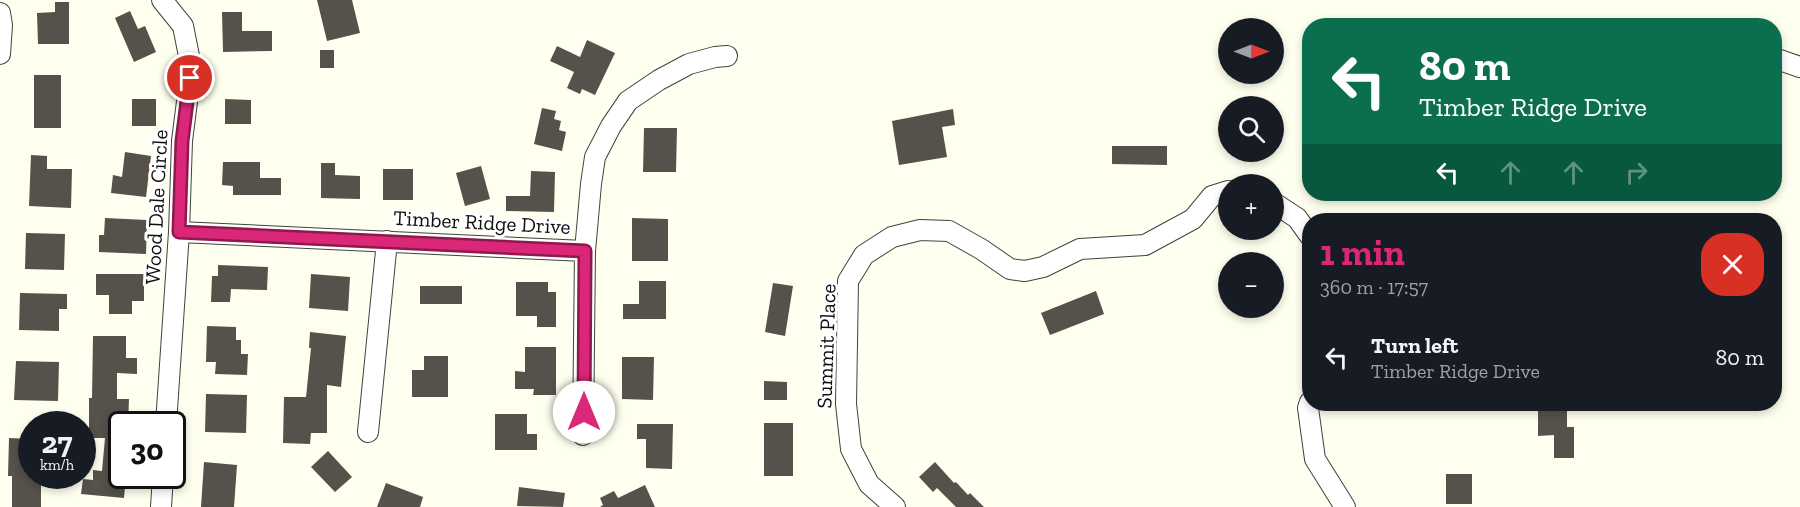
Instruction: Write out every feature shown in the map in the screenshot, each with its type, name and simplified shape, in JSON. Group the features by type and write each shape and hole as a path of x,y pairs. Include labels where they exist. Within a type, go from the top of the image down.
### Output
{"street":[{"name":"Wood Dale Circle","path":"162,0 183,26 190,55 190,78 182,141 179,232 167,411"},
{"path":"0,13 2,26 0,54"},
{"name":"Timber Ridge Drive","path":"179,232 585,251 595,157 611,126 628,101 659,80 689,64 727,56"},
{"path":"1782,61 1800,67"},
{"name":"Summit Place","path":"895,507 869,484 851,449 846,404 848,281 864,255 892,237 920,230 949,231 1010,269 1026,271 1043,267 1080,249 1145,245 1193,219 1212,196 1218,194"},
{"path":"1284,210 1297,218 1302,225"},
{"path":"368,432 387,241"},
{"path":"583,435 585,251"},
{"path":"1308,411 1315,459 1345,507"},
{"path":"161,507 162,489"}],"building":[{"path":"317,0 352,0 360,33 327,41"},
{"path":"55,2 69,2 69,44 38,44 37,13 55,12"},
{"path":"130,11 138,29 145,26 156,52 134,62 115,18"},
{"path":"222,12 242,12 242,31 272,31 272,51 223,52"},
{"path":"587,40 615,53 595,95 582,89 580,94 567,88 574,72 550,61 557,46 580,57"},
{"path":"320,50 334,50 334,68 320,68"},
{"path":"34,75 61,75 61,128 34,128"},
{"path":"132,99 156,99 156,126 132,126"},
{"path":"225,99 251,100 251,124 225,124"},
{"path":"542,108 556,111 554,119 561,121 559,130 566,132 562,151 534,144"},
{"path":"953,109 955,125 942,127 947,157 899,165 892,121"},
{"path":"644,128 677,128 676,172 643,172"},
{"path":"1112,146 1167,146 1167,165 1112,164"},
{"path":"125,152 151,156 146,197 111,193 113,175 122,177"},
{"path":"31,155 47,156 47,169 72,169 71,208 29,206"},
{"path":"223,162 260,162 260,178 281,178 281,195 233,195 233,186 222,185"},
{"path":"321,163 335,163 335,175 360,176 360,199 321,198"},
{"path":"481,166 490,199 465,206 456,173"},
{"path":"383,169 413,169 413,200 383,200"},
{"path":"531,171 555,172 554,212 506,211 506,196 530,196"},
{"path":"105,218 147,220 146,254 99,252 99,235 104,235"},
{"path":"632,218 668,219 668,261 632,261"},
{"path":"26,233 65,234 64,270 25,269"},
{"path":"218,265 268,267 267,290 231,289 230,302 211,302 212,276 218,276"},
{"path":"96,274 144,274 144,301 132,301 132,314 109,314 109,295 96,295"},
{"path":"311,274 350,277 348,311 309,308"},
{"path":"639,281 666,281 666,319 623,319 623,304 639,304"},
{"path":"516,282 548,282 548,292 556,292 556,327 537,327 537,316 516,316"},
{"path":"773,283 793,286 785,336 765,332"},
{"path":"420,286 462,286 462,304 420,304"},
{"path":"1096,291 1104,314 1050,335 1041,313"},
{"path":"20,293 67,294 67,309 59,309 59,331 19,330"},
{"path":"207,326 236,327 236,340 241,340 241,354 248,354 247,375 215,374 216,362 206,362"},
{"path":"310,332 346,336 341,387 327,385 327,433 311,433 310,444 283,443 284,397 306,397 311,348 309,348"},
{"path":"93,336 126,336 126,358 137,358 137,374 117,373 117,399 129,399 129,411 108,411 108,489 125,489 124,498 81,494 82,489 96,489 96,470 102,471 105,438 96,438 96,411 89,411 89,398 92,398"},
{"path":"525,347 556,347 556,395 533,395 534,389 515,389 515,371 525,372"},
{"path":"424,356 448,356 448,397 412,397 412,370 424,370"},
{"path":"622,357 654,357 653,400 622,399"},
{"path":"16,361 59,362 58,401 14,400"},
{"path":"764,381 787,382 787,400 764,400"},
{"path":"206,394 247,395 246,433 205,432"},
{"path":"1538,411 1567,411 1567,427 1574,427 1574,458 1554,458 1554,435 1538,436"},
{"path":"495,414 527,414 527,434 537,434 537,450 495,450"},
{"path":"764,423 793,423 793,476 764,476"},
{"path":"637,424 673,424 672,469 646,468 646,439 637,439"},
{"path":"9,438 18,438 18,489 41,489 41,507 12,507 12,476 8,476"},
{"path":"328,451 352,477 335,492 311,467"},
{"path":"204,462 237,465 234,507 201,507"},
{"path":"935,462 954,483 956,482 968,495 970,493 984,507 956,507 937,488 933,492 919,477"},
{"path":"1446,474 1472,474 1472,504 1446,504"},
{"path":"386,483 423,497 420,507 377,507"},
{"path":"645,485 655,507 600,507 603,505 600,498 614,491 618,498"},
{"path":"519,487 565,493 563,507 517,506"}],"route":[{"path":"190,78 182,141 179,232 585,251 584,412"}]}
